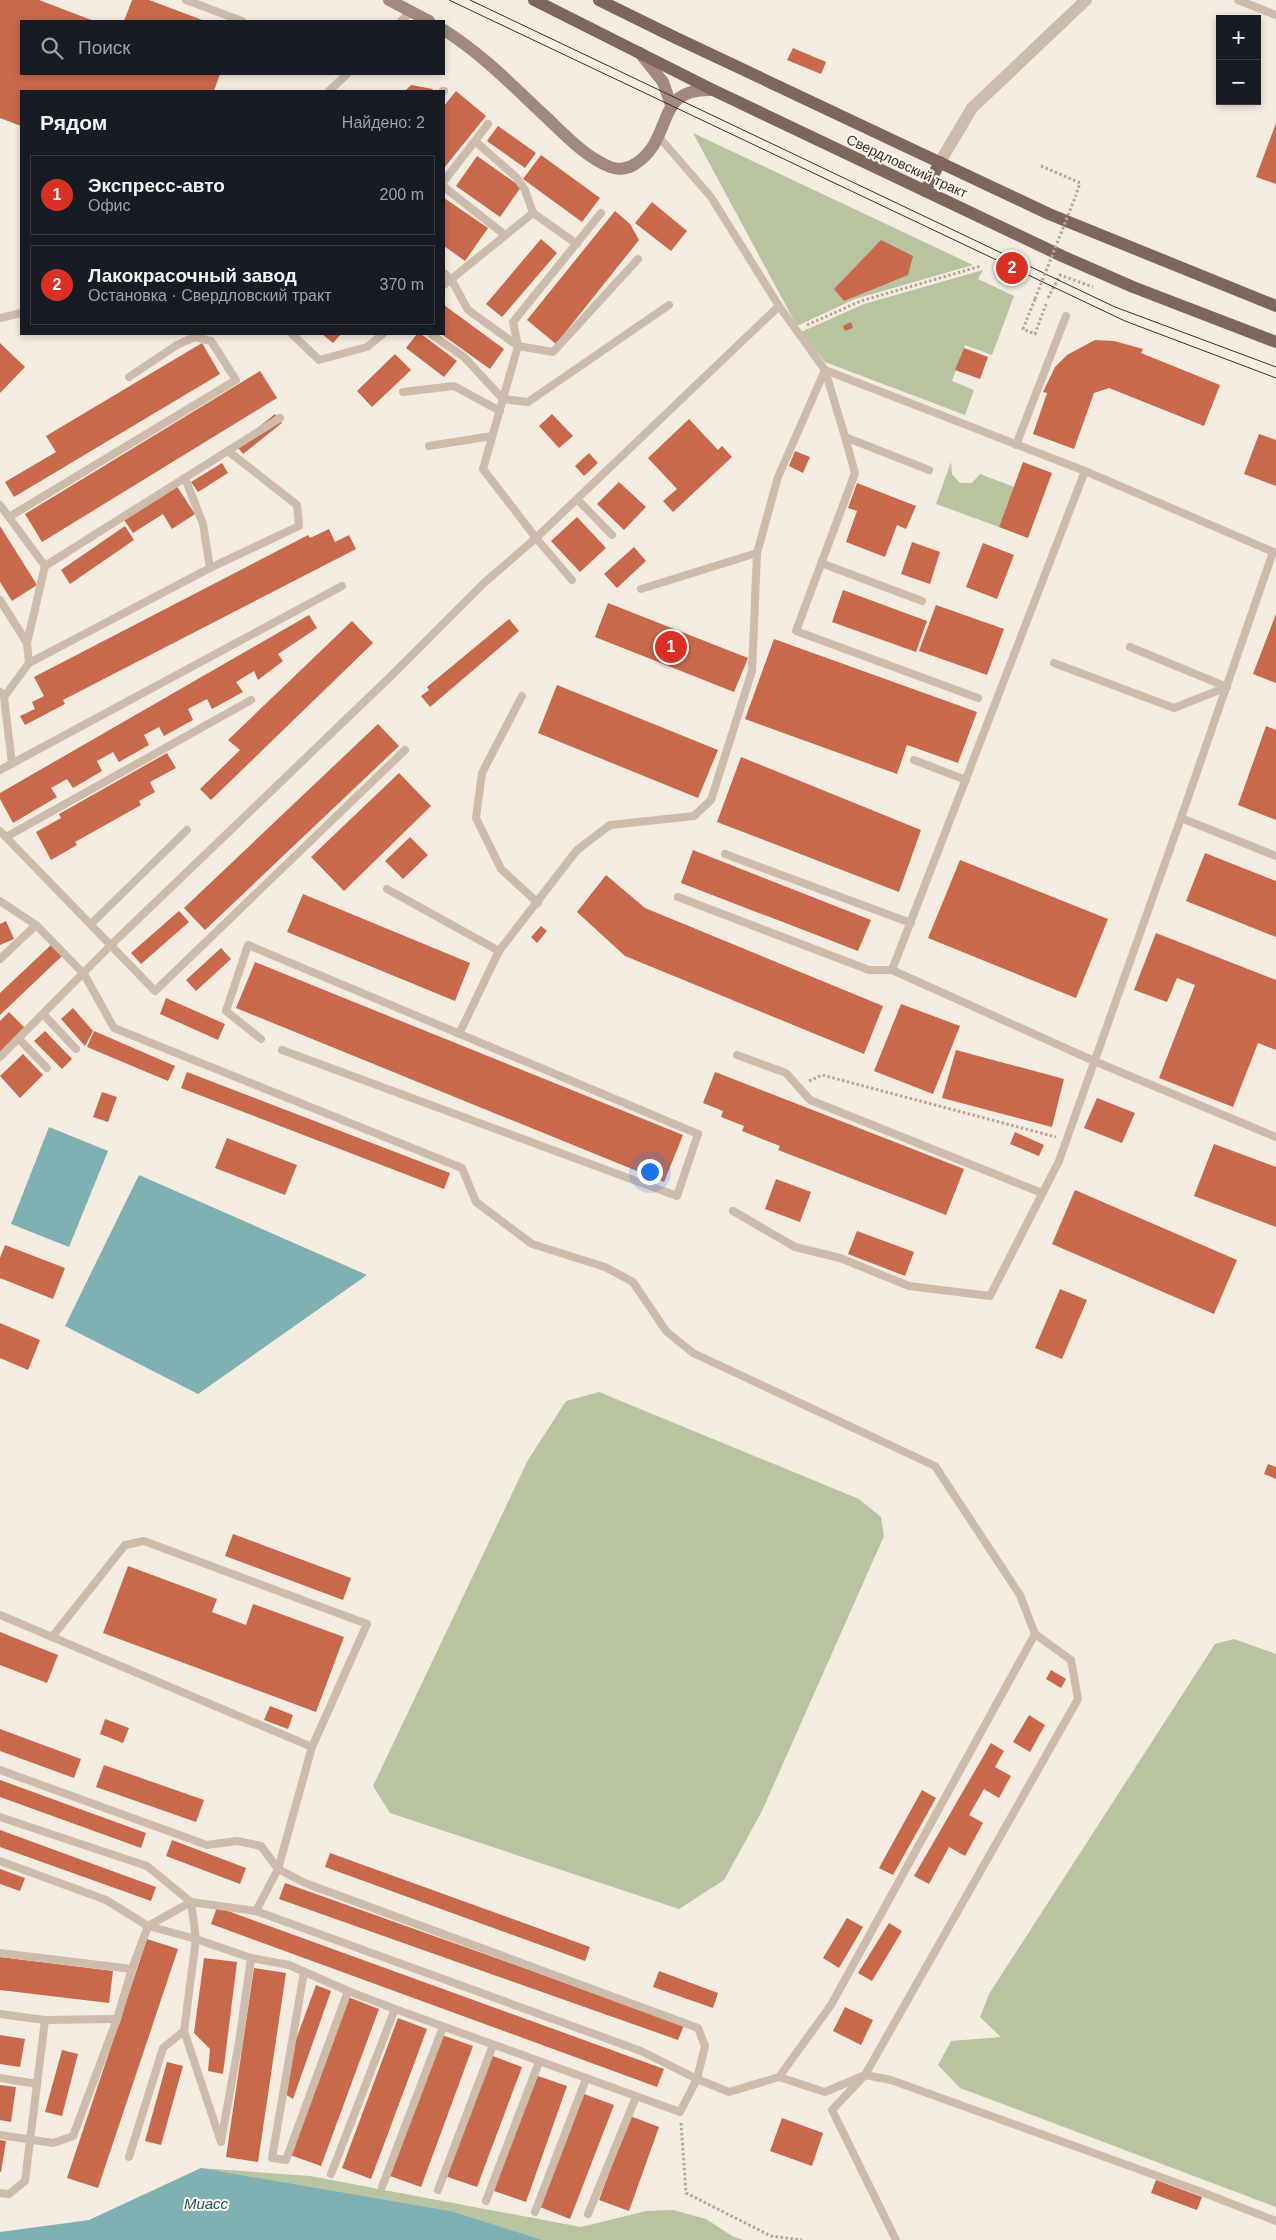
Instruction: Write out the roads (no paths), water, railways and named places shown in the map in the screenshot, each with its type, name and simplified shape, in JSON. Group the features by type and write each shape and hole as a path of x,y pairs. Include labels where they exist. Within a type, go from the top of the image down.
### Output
{"main road":[{"path":"389,0 427,20"},
{"name":"Свердловский тракт","path":"534,0 713,90 1062,256 1134,287 1276,342"},
{"name":"Свердловский тракт","path":"600,0 674,37 1066,222 1276,306"},
{"path":"445,31 496,70 590,156 602,164 613,168 631,167 642,160 659,137 670,105 687,92 713,90"},
{"path":"640,54 663,82 670,105"},
{"path":"925,191 940,162"}],"street":[{"path":"940,162 972,108 1086,0"}],"lane":[{"path":"186,0 239,20"},
{"path":"1238,0 1276,15"},
{"path":"402,20 411,12"},
{"path":"330,90 346,75"},
{"path":"445,180 488,124"},
{"path":"659,137 711,197 779,306 825,370 845,437 855,473 796,630 978,698"},
{"path":"475,141 516,177 525,190 533,213 577,244"},
{"path":"445,188 505,235"},
{"path":"445,284 533,213"},
{"path":"572,580 536,538 483,469 518,346 513,322 602,213"},
{"path":"445,274 451,279 468,310 518,346 553,352 638,259"},
{"path":"432,335 464,357 503,399 528,402 669,305"},
{"path":"0,1057 112,944 392,676 484,583 536,538 779,306"},
{"path":"0,318 20,313"},
{"path":"1016,445 1066,316"},
{"path":"293,335 319,360 367,347 382,335"},
{"path":"9,517 236,380 211,341 195,337 176,345 129,377"},
{"path":"733,1211 795,1247 840,1258 909,1286 990,1296 1059,1161 1274,552 1085,471 825,370"},
{"path":"459,1034 499,951 538,903 577,850 610,825 694,816 711,800 752,671 757,553 778,477 825,370"},
{"path":"403,392 454,386 500,411"},
{"path":"29,663 27,643 46,566 280,418"},
{"path":"429,446 492,436"},
{"path":"845,437 929,470"},
{"path":"12,764 2,694 29,663 210,568 299,526 297,505 228,451"},
{"path":"892,970 1085,471"},
{"path":"185,478 203,524 210,568"},
{"path":"577,499 612,536"},
{"path":"0,505 46,566"},
{"path":"641,589 757,553"},
{"path":"821,563 922,601"},
{"path":"0,770 342,586"},
{"path":"0,600 27,643"},
{"path":"1130,647 1226,687"},
{"path":"1054,663 1174,708 1226,687"},
{"path":"522,696 482,774 476,818 501,869 538,903"},
{"path":"250,700 3,834 156,991 405,750"},
{"path":"914,760 966,780"},
{"path":"1181,818 1276,856"},
{"path":"91,924 187,830"},
{"path":"725,854 910,923"},
{"path":"387,889 499,951"},
{"path":"678,897 869,970 892,970 1094,1061 1276,1137"},
{"path":"1,904 36,925 84,974 114,1028 462,1168 476,1202 532,1244 605,1267 633,1282 666,1331 693,1353 935,1466 1020,1595 1035,1634 1071,1660 1078,1699 865,2075 832,2110 896,2240"},
{"path":"0,959 36,925"},
{"path":"261,1040 226,1010 248,945 698,1134 677,1196 282,1050"},
{"path":"43,1014 76,1049"},
{"path":"19,1038 47,1068"},
{"path":"737,1055 786,1073 810,1100 1042,1193"},
{"path":"52,1637 125,1545 144,1541 367,1624 312,1747 278,1869 256,1911"},
{"path":"0,1615 312,1747"},
{"path":"779,2078 831,2005 1035,1634"},
{"path":"0,1770 207,1845 237,1841 261,1846 278,1869 305,1883 698,2028 706,2046 697,2079 680,2112 395,2009 289,1965 251,1958 196,1939 148,1926 106,1900 0,1861"},
{"path":"0,1817 147,1866 191,1902 256,1911 641,2052 728,2092 779,2078 824,2092 865,2075 891,2080 1199,2191 1276,2221"},
{"path":"0,2135 53,2143 73,2136 117,2019 132,1969 148,1926 191,1902"},
{"path":"191,1902 196,1939 184,2031 221,2142 239,2042 251,1958"},
{"path":"0,1953 132,1969"},
{"path":"304,1972 272,2158 286,2160 348,1991"},
{"path":"331,2174 395,2009"},
{"path":"0,2014 45,2020 117,2019"},
{"path":"0,2193 9,2194 25,2181 45,2020"},
{"path":"382,2187 443,2027"},
{"path":"129,2157 163,2048 184,2031"},
{"path":"438,2190 493,2045"},
{"path":"486,2201 540,2062"},
{"path":"0,2078 37,2084"},
{"path":"535,2212 586,2078"},
{"path":"588,2214 636,2097"}],"water":[{"path":"49,1127 108,1151 69,1247 11,1224"},
{"path":"139,1175 367,1275 198,1394 65,1326"},
{"name":"Миасс","path":"201,2168 451,2211 543,2240 0,2240 0,2232 89,2220"}],"tram line":[{"path":"449,0 1125,321 1276,378"},
{"path":"470,0 1115,307 1276,367"}],"place":[{"name":"Лакокрасочный завод","path":"1012,268"},
{"name":"Экспресс-авто","path":"671,647"}]}
